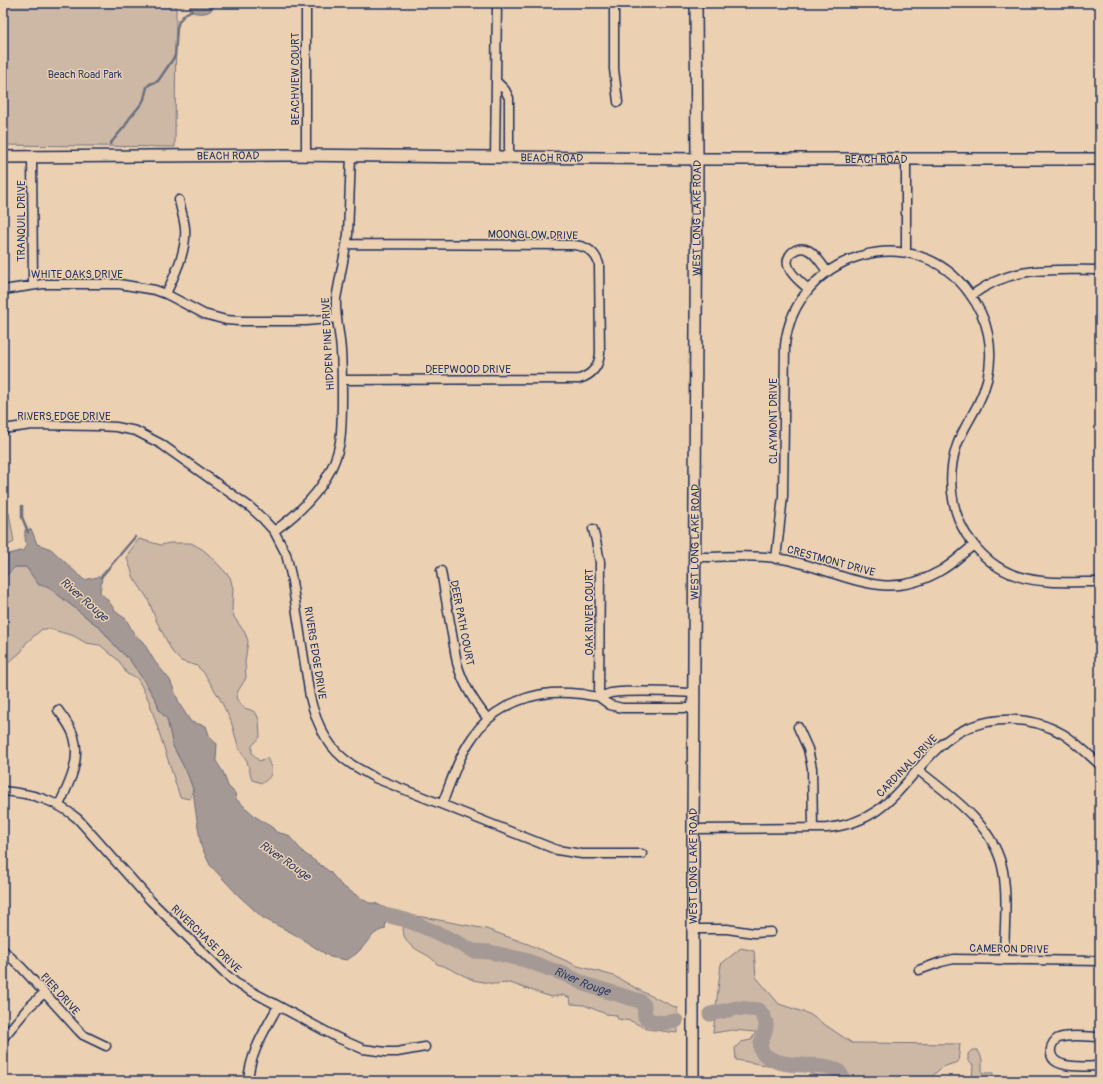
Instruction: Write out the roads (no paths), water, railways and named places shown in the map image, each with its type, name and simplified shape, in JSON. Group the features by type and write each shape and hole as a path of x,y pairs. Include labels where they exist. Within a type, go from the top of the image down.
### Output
{"street":[{"name":"BEACHVIEW COURT","path":"306,3 306,156"},
{"path":"495,158 497,3"},
{"path":"614,3 614,68 618,102"},
{"name":"WEST LONG LAKE ROAD","path":"693,1081 693,693 697,159 696,3"},
{"path":"497,82 505,90 509,98 509,158"},
{"name":"BEACH ROAD","path":"3,158 351,156 906,160 1100,159"},
{"name":"HIDDEN PINE DRIVE","path":"274,531 293,516 317,491 333,465 337,455 341,435 342,380 341,351 336,308 337,290 347,244 351,156"},
{"name":"TRANQUIL DRIVE","path":"32,157 33,284"},
{"path":"906,160 906,253"},
{"path":"166,294 179,264 184,243 185,228 179,200"},
{"name":"MOONGLOW DRIVE","path":"347,244 574,245 585,247 594,253 597,258 600,271 600,353 598,363 592,372"},
{"path":"808,288 789,269 788,261 791,253 800,249 809,250 828,271"},
{"name":"CLAYMONT DRIVE","path":"776,559 783,496 784,357 786,336 793,312 808,288 828,271 853,258 864,255 888,252 906,253 930,261 948,271 961,283 971,296 982,315 987,329 990,348 989,371 983,394 957,445 952,462 951,479 953,502 961,525 981,553 998,566 1024,578 1054,583 1100,582"},
{"path":"971,296 994,281 1016,273 1039,270 1100,270"},
{"name":"WHITE OAKS DRIVE","path":"3,290 33,284 119,284 143,287 166,294 204,314 226,320 306,321 337,318"},
{"name":"DEEPWOOD DRIVE","path":"342,380 574,380 584,378 592,372"},
{"name":"RIVERS EDGE DRIVE","path":"3,429 32,425 98,426 122,428 144,434 250,507 263,518 274,531 289,563 312,709 320,728 327,739 338,754 351,764 375,778 557,850 582,854 642,854"},
{"name":"OAK RIVER COURT","path":"593,529 600,562 599,696"},
{"name":"CRESTMONT DRIVE","path":"694,557 762,557 806,565 871,585 896,585 909,584 931,576 942,570 974,545"},
{"name":"DEER PATH COURT","path":"441,572 460,674 471,697 488,719"},
{"path":"442,804 472,736 488,719 512,703 540,694 565,693 599,696 623,692 693,693"},
{"path":"599,696 610,705 622,708 693,708"},
{"path":"58,710 74,736 76,750 75,764 71,778 59,806"},
{"name":"CARDINAL DRIVE","path":"693,829 814,828 838,827 853,823 868,817 885,806 939,748 957,734 970,727 988,722 1010,720 1038,723 1054,729 1073,741 1100,765"},
{"path":"798,727 808,748 812,768 814,828"},
{"path":"918,770 976,820 994,845 1001,866 1005,889 1004,960"},
{"name":"RIVERCHASE DRIVE","path":"3,791 32,795 52,802 70,812 86,827 151,901 236,983 338,1038 363,1049 397,1052 425,1047"},
{"path":"693,929 727,929 771,932"},
{"name":"PIER DRIVE","path":"3,950 22,968 83,1035 106,1046"},
{"name":"CAMERON DRIVE","path":"918,970 954,959 1100,961"},
{"path":"3,1038 28,1008 44,993"},
{"path":"248,1081 249,1070 255,1051 278,1006"},
{"path":"1100,1037 1060,1038 1054,1042 1050,1049 1051,1057 1062,1065 1100,1066"}],"water":[{"path":"193,3 215,3 212,10 209,12 197,13 190,11 190,7"},
{"path":"30,529 37,544 51,549 84,580 102,576 100,593 107,599 117,613 126,619 134,634 143,642 155,662 170,680 180,705 191,722 206,726 210,738 217,744 216,761 223,772 228,786 235,793 236,799 276,832 288,835 304,853 330,872 342,886 369,903 375,903 387,909 385,929 374,934 356,954 347,960 330,957 294,934 263,918 239,896 210,865 201,846 193,789 188,775 173,746 167,719 159,710 157,702 129,659 100,628 47,586 39,585 26,567 15,567 5,577 3,584 3,559 9,554 25,550 25,530"}],"waterway":[{"path":"110,144 142,103 147,87 158,81 175,56 179,21 185,14 192,10"},
{"path":"22,506 22,517 28,532"},
{"path":"101,577 135,537"},
{"name":"River Rouge","path":"368,911 406,920 453,940 473,951 490,952 525,960 566,975 587,985 640,1001 644,1005 645,1017 652,1021 676,1021"},
{"name":"River Rouge","path":"710,1014 737,1008 759,1010 766,1023 761,1044 762,1052 765,1055 775,1061 783,1063 833,1068 838,1071 843,1081"}],"park label":[{"name":"Beach Road Park","path":"85,74"}]}
